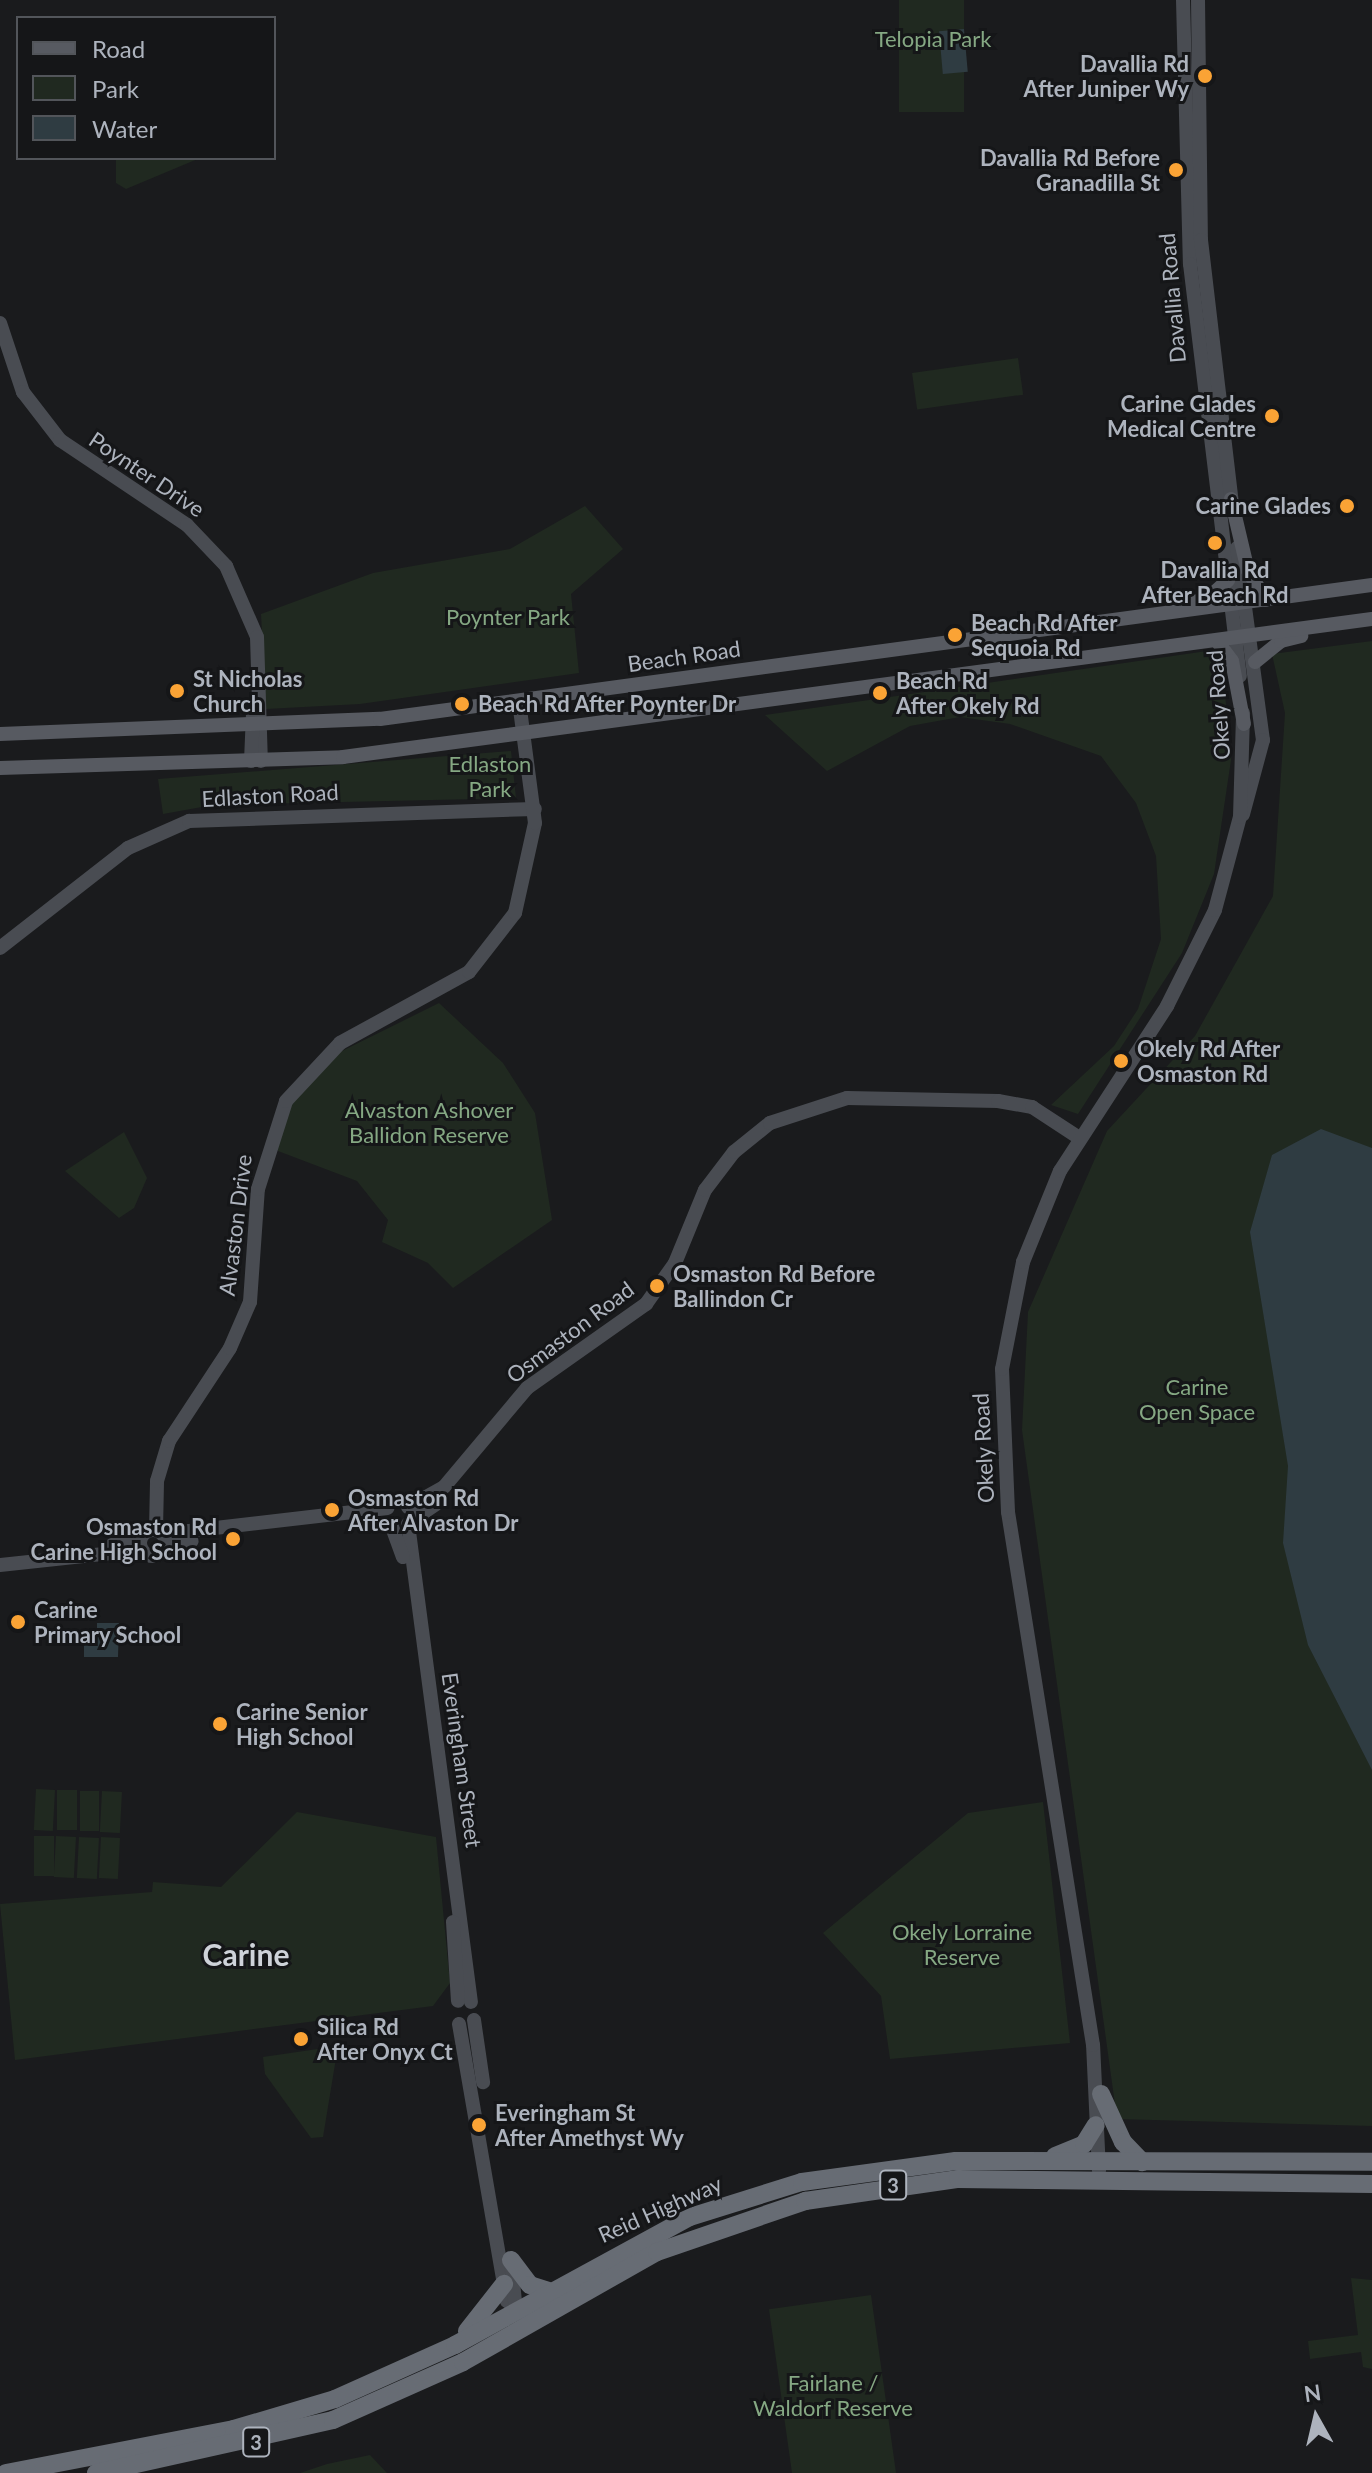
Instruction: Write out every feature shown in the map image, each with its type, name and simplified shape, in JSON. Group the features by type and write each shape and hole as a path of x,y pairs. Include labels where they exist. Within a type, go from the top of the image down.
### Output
{"highway":[{"path":"1099,2086 1123,2142 1142,2162"},
{"path":"1044,2160 1084,2144 1096,2125"},
{"name":"Reid Highway","path":"6,2473 267,2420 361,2389 455,2345 513,2302 548,2291 690,2217 802,2182 926,2163 1044,2160 1104,2170 1142,2162 1372,2162"},
{"name":"Reid Highway","path":"96,2473 333,2420 502,2339 682,2242 805,2201 939,2180 1104,2170 1372,2184"},
{"path":"511,2260 526,2282 548,2291"},
{"path":"455,2345 513,2302"}],"main road":[{"path":"1231,499 1248,571 1266,600"},
{"path":"1143,615 1206,600 1228,580"},
{"name":"Beach Road","path":"0,734 258,726 519,702 1372,585"},
{"path":"0,768 256,761 524,735 1372,619"},
{"path":"1255,662 1281,641 1372,619"},
{"path":"1217,641 1232,661 1244,724"}],"street":[{"name":"Davallia Road","path":"1183,0 1188,240 1228,580 1238,604"},
{"name":"Davallia Road","path":"1198,0 1201,240 1231,499 1243,636"},
{"name":"Poynter Drive","path":"0,323 23,392 60,440 187,525 226,566 257,637 256,761"},
{"name":"Poynter Drive","path":"0,356 30,417 57,448 167,520 213,563 247,627 258,726"},
{"name":"Okely Road","path":"1104,2170 1099,2086 999,1424 1004,1355 1023,1262 1075,1141 1190,964 1220,894 1240,817 1262,751 1255,662 1243,636"},
{"name":"Okely Road","path":"1240,817 1244,724 1243,636"},
{"name":"Alvaston Drive","path":"164,1550 150,1537 157,1481 169,1441 230,1348 250,1302 258,1189 281,1110 340,1043 446,986 494,946 525,890 531,805 519,702"},
{"name":"Edlaston Road","path":"0,938 128,839 188,813 531,805"},
{"name":"Edlaston Road","path":"0,948 128,848 189,821 531,805"},
{"name":"Osmaston Road","path":"409,1517 443,1498 535,1390 647,1313 726,1173 789,1122 862,1104 1004,1109 1029,1114 1075,1141"},
{"path":"150,1537 152,1556 164,1550 345,1519 409,1517"},
{"path":"0,1557 150,1537 409,1517"},
{"name":"Everingham Street","path":"409,1517 467,2022 513,2302"},
{"name":"Everingham Street","path":"389,1519 402,1545 465,2002"},
{"path":"0,1565 150,1537"},
{"name":"Everingham Street","path":"465,2002 452,2011 467,2022 511,2260 513,2302"},
{"name":"Okely Road","path":"1099,2086 1096,2125 1104,2170"},
{"path":"502,2339 513,2302 564,2303"}],"green space":[{"name":"Telopia Park","path":"899,0 964,0 964,112 899,112"},
{"path":"116,160 195,160 126,189 116,183"},
{"path":"1018,358 1023,395 917,410 912,373"},
{"name":"Poynter Park","path":"585,506 623,549 571,594 579,673 360,704 266,709 261,614 373,573 510,549"},
{"name":"Carine Open Space","path":"1372,641 1372,2126 1117,2119 1022,1430 1028,1312 1107,1131 1195,1036 1273,896 1285,713 1272,654"},
{"path":"1221,649 1231,760 1214,874 1182,953 1078,1114 1051,1105 1114,1046 1138,1009 1161,939 1156,856 1136,803 1101,756 1010,724 960,717 910,726 827,771 765,715"},
{"name":"Edlaston Park","path":"511,751 516,798 213,805 163,814 158,779"},
{"name":"Alvaston Ashover Ballidon Reserve","path":"439,1003 503,1063 535,1113 552,1220 453,1288 428,1263 382,1242 388,1220 357,1181 278,1151 278,1130 300,1084 334,1055"},
{"path":"124,1132 147,1178 134,1208 119,1218 65,1171"},
{"path":"36,1789 55,1790 53,1831 34,1830"},
{"path":"57,1790 77,1790 77,1830 57,1830"},
{"path":"80,1791 99,1791 99,1831 80,1831"},
{"path":"102,1791 122,1792 120,1833 100,1832"},
{"name":"Okely Lorraine Reserve","path":"1043,1802 1070,2043 890,2059 881,1996 823,1933 968,1813"},
{"path":"297,1812 436,1837 450,1983 433,2006 15,2060 0,1904 152,1892 153,1882 221,1887"},
{"path":"34,1836 54,1836 54,1876 34,1876"},
{"path":"56,1836 76,1837 74,1878 54,1877"},
{"path":"79,1837 99,1838 97,1879 77,1878"},
{"path":"101,1837 120,1838 118,1879 99,1878"},
{"path":"338,2046 323,2137 311,2138 265,2074 263,2057"},
{"path":"1351,2278 1372,2280 1372,2369 1363,2367 1361,2352 1310,2359 1308,2341 1358,2335"},
{"name":"Fairlane / Waldorf Reserve","path":"871,2295 896,2473 792,2473 769,2309"},
{"path":"370,2455 387,2473 300,2473 327,2464"}],"water":[{"path":"964,29 968,72 943,74 939,31"},
{"path":"1321,1129 1372,1148 1372,1770 1308,1645 1283,1543 1288,1466 1250,1232 1272,1155"},
{"path":"97,1623 119,1623 118,1657 84,1657 84,1643 97,1643"}],"place":[{"name":"Davallia Rd After Juniper Wy","path":"1205,76"},
{"name":"Davallia Rd Before Granadilla St","path":"1176,170"},
{"name":"Carine Glades Medical Centre","path":"1272,416"},
{"name":"Carine Glades","path":"1347,506"},
{"name":"Davallia Rd After Beach Rd","path":"1215,543"},
{"name":"Beach Rd After Sequoia Rd","path":"955,635"},
{"name":"St Nicholas Church","path":"177,691"},
{"name":"Beach Rd After Okely Rd","path":"880,693"},
{"name":"Beach Rd After Poynter Dr","path":"462,704"},
{"name":"Okely Rd After Osmaston Rd","path":"1121,1061"},
{"name":"Osmaston Rd Before Ballindon Cr","path":"657,1286"},
{"name":"Osmaston Rd After Alvaston Dr","path":"332,1510"},
{"name":"Osmaston Rd Carine High School","path":"233,1539"},
{"name":"Carine Primary School","path":"18,1622"},
{"name":"Carine Senior High School","path":"220,1724"},
{"name":"Silica Rd After Onyx Ct","path":"301,2039"},
{"name":"Everingham St After Amethyst Wy","path":"479,2125"}],"district":[{"name":"Carine","path":"246,1954"}]}
